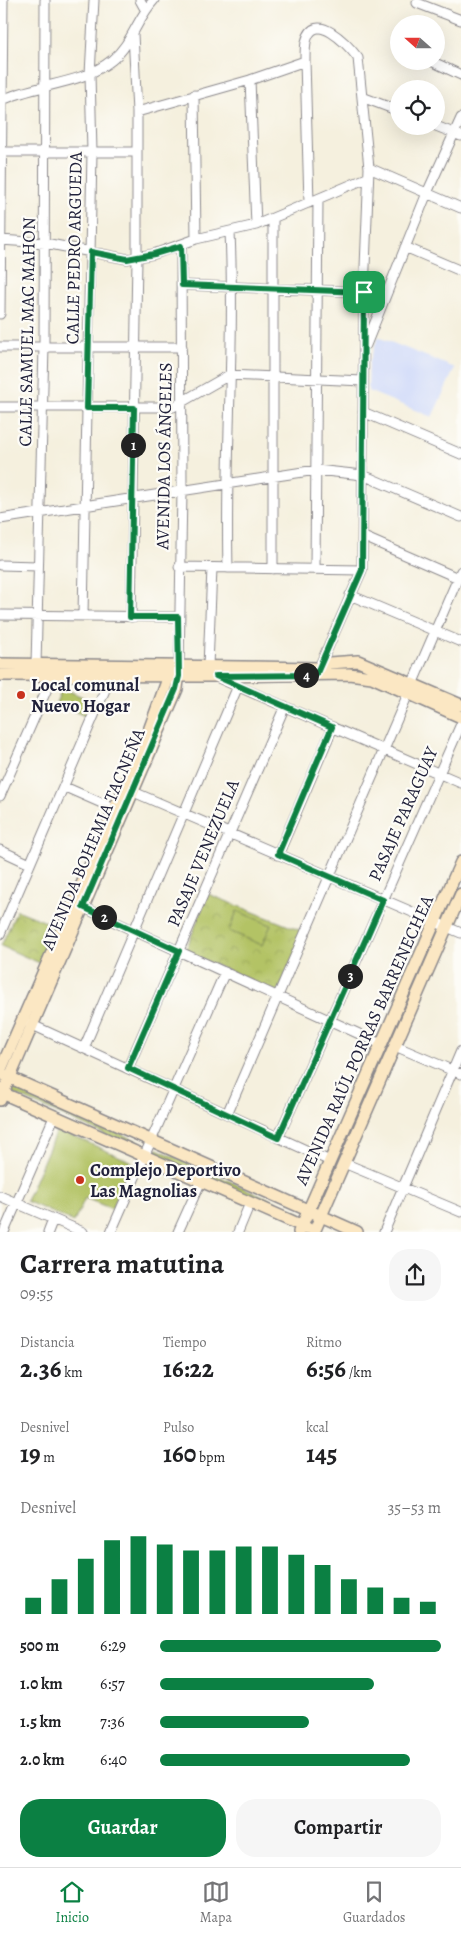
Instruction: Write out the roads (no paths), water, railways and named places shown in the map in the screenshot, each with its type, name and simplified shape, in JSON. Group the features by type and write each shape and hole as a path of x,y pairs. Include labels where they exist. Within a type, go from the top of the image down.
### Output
{"street":[{"path":"0,314 1,101 4,0"},
{"name":"CALLE SAMUEL MAC MAHON","path":"36,665 44,346 45,0"},
{"name":"CALLE PEDRO ARGUEDA","path":"83,616 91,252 92,152 90,74 94,0"},
{"path":"140,0 145,9"},
{"path":"1,101 14,95 45,88 90,74 112,61 123,50 145,9 154,0"},
{"path":"417,3 461,20"},
{"path":"315,569 318,292 305,62 306,42 310,34 322,27 351,48 358,58 369,168 367,178 364,292 364,537 362,570 317,671"},
{"path":"130,617 137,258 137,112 133,34"},
{"path":"137,112 194,94 250,80 305,62"},
{"path":"445,68 461,75"},
{"path":"250,80 256,225"},
{"path":"194,94 196,239"},
{"path":"362,97 390,108"},
{"path":"364,350 427,194 458,134 461,118"},
{"path":"445,129 458,134"},
{"path":"1,152 136,152"},
{"path":"369,168 461,208"},
{"path":"1,240 45,243 127,259 137,258 181,246 196,239 256,225 367,178"},
{"path":"273,218 273,569"},
{"path":"228,568 226,499 229,484 229,376 232,289 230,232"},
{"name":"AVENIDA LOS ÁNGELES","path":"176,673 182,491 181,246"},
{"path":"405,248 461,271"},
{"path":"182,285 232,289 273,288 318,292 364,292"},
{"path":"0,347 182,347"},
{"path":"0,407 173,407 229,376 272,376 316,380 363,381"},
{"path":"363,412 461,454"},
{"path":"0,519 316,470 363,475 461,517"},
{"path":"227,1114 460,574 364,537"},
{"path":"0,566 38,566"},
{"path":"179,567 362,570"},
{"path":"208,666 212,568"},
{"path":"350,595 461,642"},
{"path":"0,615 178,617"},
{"path":"0,664 216,676 317,671 329,663 358,661 461,717"},
{"path":"0,675 111,676 176,673 208,666 317,671"},
{"name":"AVENIDA BOHEMIA TACNEÑA","path":"1,1095 3,1074 129,790 176,673"},
{"path":"0,796 53,675"},
{"path":"0,934 65,788 111,676"},
{"path":"216,676 461,783"},
{"path":"84,1048 238,686"},
{"path":"410,689 461,705"},
{"name":"PASAJE VENEZUELA","path":"128,1068 285,706"},
{"name":"PASAJE PARAGUAY","path":"278,1138 461,724"},
{"path":"278,854 332,727"},
{"path":"65,788 115,809"},
{"path":"129,790 461,934"},
{"name":"AVENIDA BOHEMIA TACNEÑA","path":"78,905 115,809 129,790"},
{"path":"0,850 30,864"},
{"name":"AVENIDA RAÚL PORRAS BARRENECHEA","path":"300,1229 461,862"},
{"name":"AVENIDA RAÚL PORRAS BARRENECHEA","path":"315,1232 461,894"},
{"path":"78,905 381,1044"},
{"path":"111,1232 225,972"},
{"path":"27,1022 330,1161"},
{"path":"395,1046 457,1072"},
{"path":"384,1232 457,1072 461,1051"},
{"path":"3,1074 357,1232"},
{"path":"1,1095 201,1181 250,1203 300,1229 315,1232"},
{"path":"4,1232 54,1117"},
{"path":"344,1162 461,1212"},
{"path":"178,1232 201,1181"},
{"path":"0,1196 83,1232"},
{"path":"238,1232 250,1203"},
{"path":"48,1232 53,1219"}],"place":[{"name":"Local comunal Nuevo Hogar","path":"21,695"},
{"name":"Complejo Deportivo Las Magnolias","path":"80,1180"}]}
